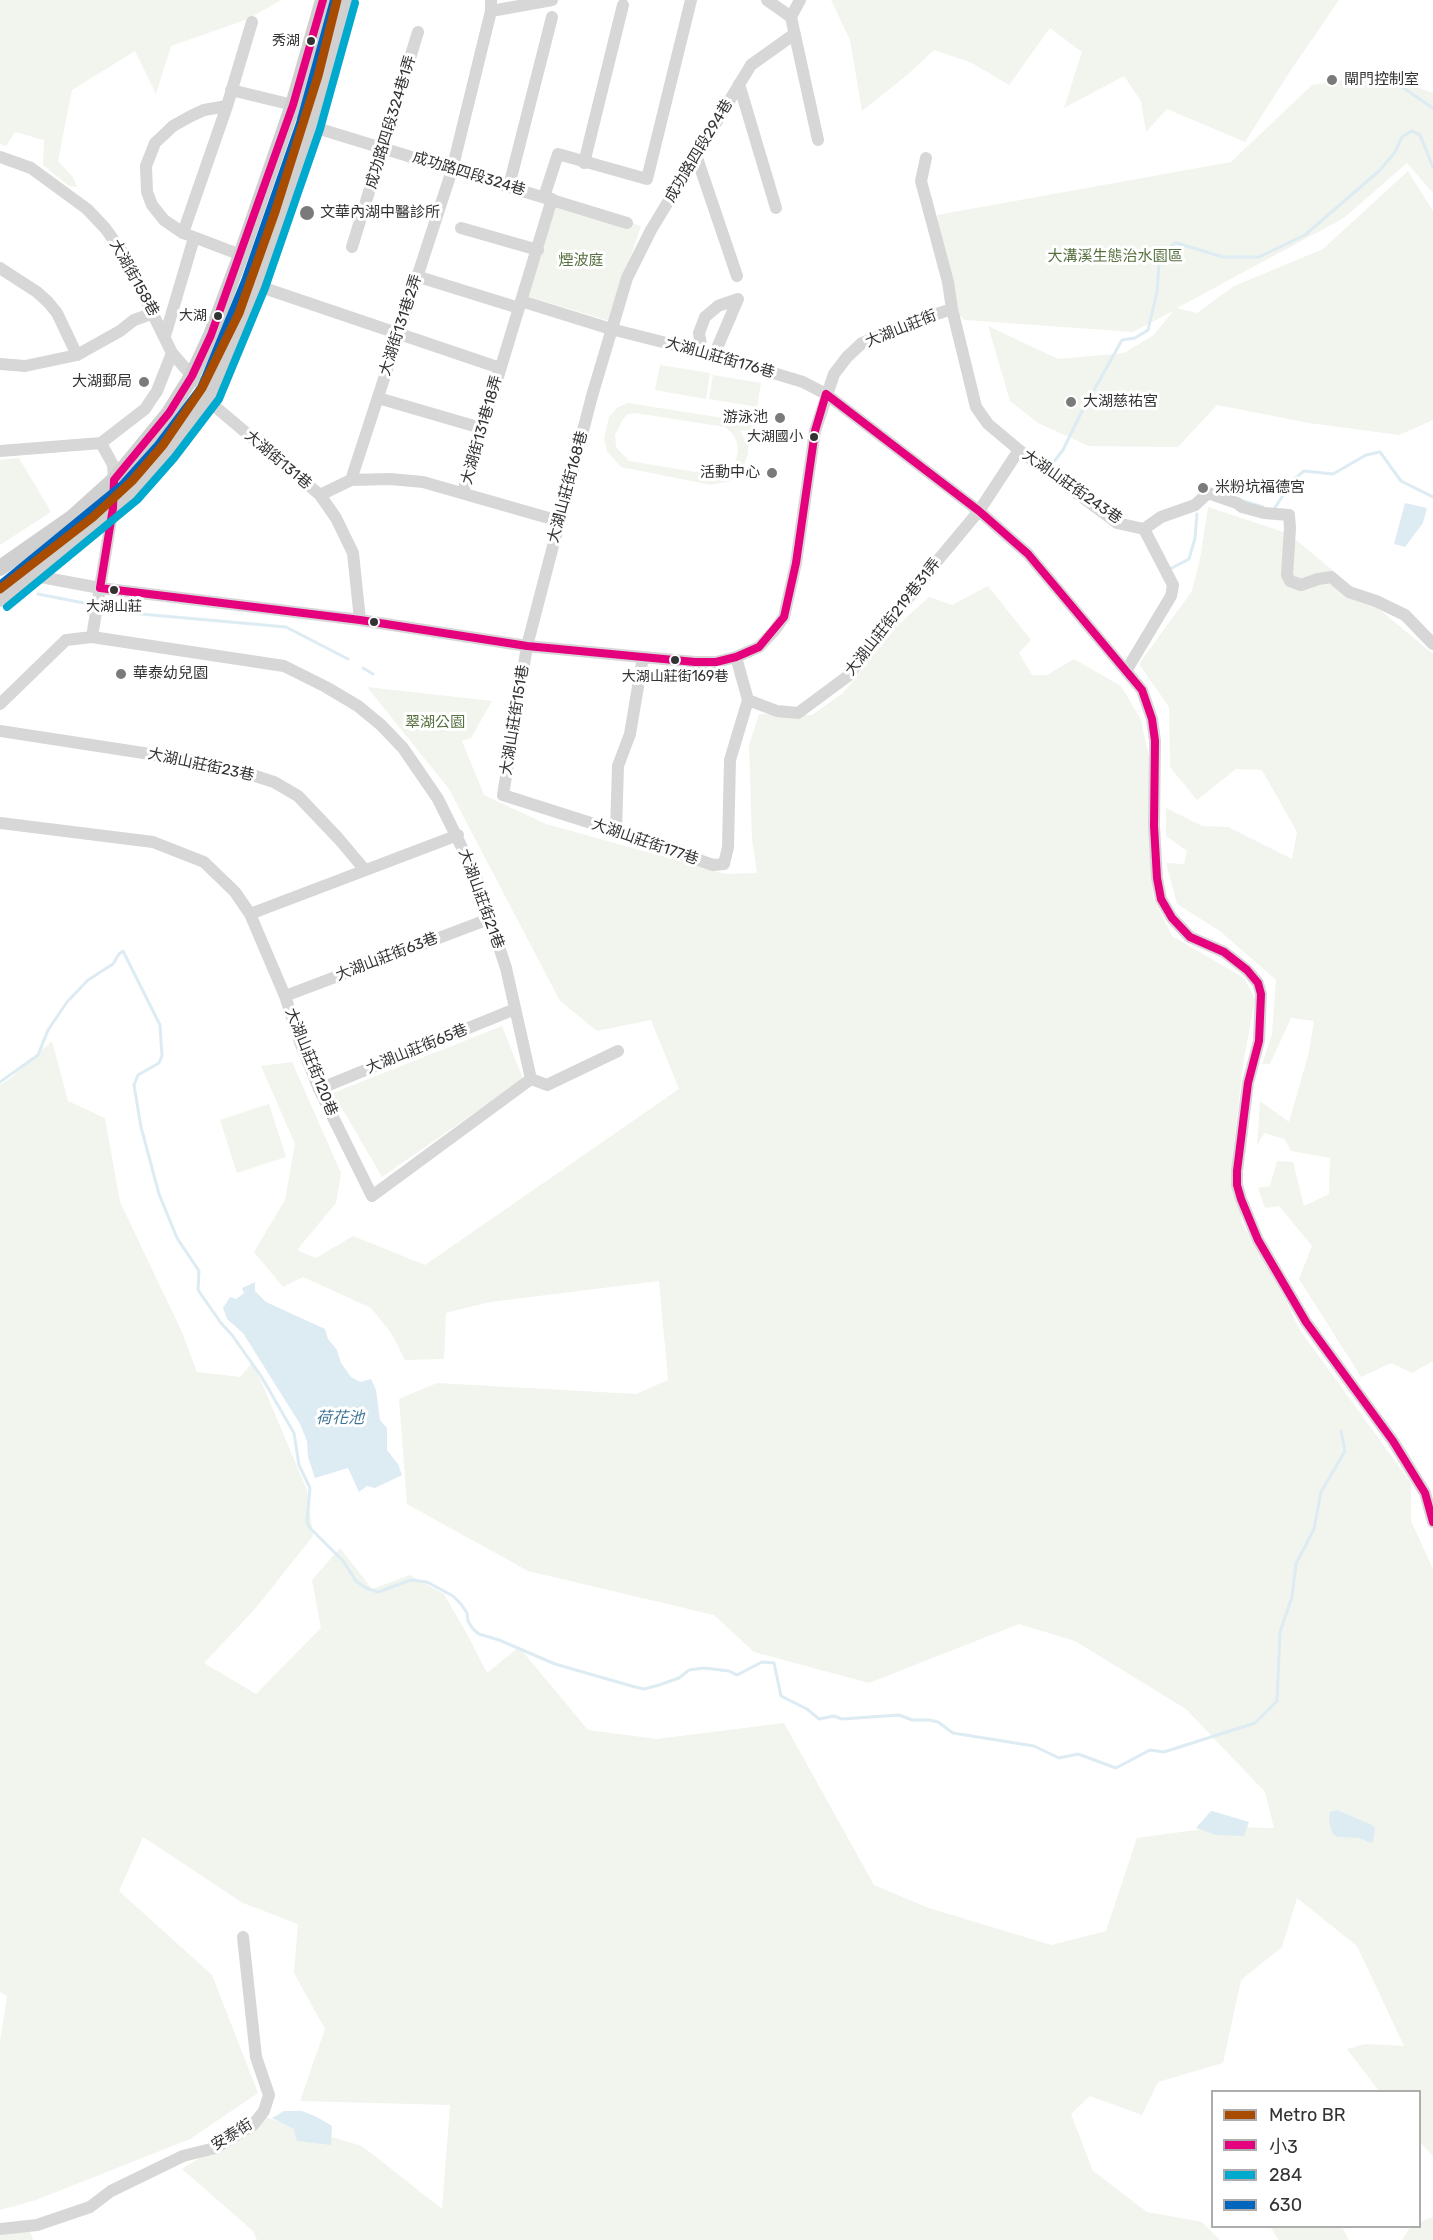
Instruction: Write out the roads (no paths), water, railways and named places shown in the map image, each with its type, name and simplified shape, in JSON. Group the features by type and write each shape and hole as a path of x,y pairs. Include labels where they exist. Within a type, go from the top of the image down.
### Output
{"main road":[{"path":"0,568 73,517 114,480 169,413 192,376 241,255 293,105 322,0"},
{"path":"0,599 130,492 166,452 210,393 255,285 310,126 345,0"}],"street":[{"path":"491,5 552,0"},
{"path":"623,5 584,163 647,179 691,0"},
{"path":"767,0 791,17"},
{"path":"800,0 791,17 793,35 818,140"},
{"name":"大湖街131巷2弄","path":"351,480 452,170 491,5"},
{"path":"509,186 552,16"},
{"path":"165,336 189,236 252,22"},
{"name":"成功路四段324巷1弄","path":"352,247 418,32"},
{"name":"成功路四段294巷","path":"611,329 627,278 651,230 697,158 751,65 793,35"},
{"path":"740,84 776,208"},
{"path":"231,90 293,105 310,126"},
{"path":"227,106 204,110 173,126 155,143 146,166 147,192 152,205 164,220 189,236 241,255"},
{"name":"成功路四段324巷","path":"310,126 627,223"},
{"name":"大湖街131巷18弄","path":"464,492 481,428 538,250 558,154 584,163"},
{"name":"大湖街158巷","path":"0,157 31,168 87,209 105,228 123,253 172,352 192,376"},
{"path":"697,158 736,276"},
{"name":"大湖山莊街243巷","path":"926,158 921,181 948,282 952,309 976,407 988,424 1019,450 1117,523 1144,529"},
{"path":"460,228 538,250"},
{"path":"0,268 37,291 48,302 57,313 77,356"},
{"path":"416,276 611,329"},
{"name":"大湖街131巷18弄","path":"255,285 500,369"},
{"path":"738,299 708,353 699,333 705,316 718,306 738,299"},
{"name":"大湖山莊街","path":"30,575 100,588 360,620 527,646 698,662 716,662 736,657 759,646 784,617 796,563 815,431 834,374 862,343 952,309"},
{"path":"0,364 26,366 77,356 120,331 134,320 154,313"},
{"name":"大湖山莊街176巷","path":"611,329 708,353 803,382 826,394 979,511 1028,554 1142,690 1152,719 1155,741 1154,826 1157,878 1161,899 1172,918 1190,937 1224,952 1247,970 1258,983 1261,994 1259,1041 1248,1083 1238,1171 1237,1185 1241,1199 1258,1240 1306,1322 1392,1441 1425,1492 1433,1522"},
{"name":"大湖山莊街168巷","path":"527,646 611,329"},
{"path":"0,451 101,443 146,409 157,391 172,352"},
{"name":"大湖街131巷","path":"192,376 210,393 212,404 320,495 351,480 390,479 423,482 559,521"},
{"path":"378,398 481,428"},
{"path":"0,704 66,640 92,637 113,507 113,465 101,443"},
{"name":"大湖山莊街219巷31弄","path":"748,700 777,711 798,712 848,676 933,566 979,511 1019,450"},
{"path":"1126,671 1171,596 1173,585 1144,529 1161,517 1195,505 1208,493 1264,513 1289,515 1287,576 1290,581 1302,585 1331,577 1348,592 1376,601 1405,615 1433,644"},
{"path":"320,495 336,518 353,553 360,620"},
{"name":"大湖山莊街21巷","path":"92,637 284,666 358,706 403,748 438,799 458,835 475,874 506,968 531,1079"},
{"name":"大湖山莊街151巷","path":"502,795 527,646"},
{"path":"616,831 618,766 630,734 643,657"},
{"path":"736,657 748,700"},
{"name":"大湖山莊街177巷","path":"502,795 713,865 724,864 728,847 730,760 748,700"},
{"name":"大湖山莊街23巷","path":"0,731 189,760 243,772 274,782 298,796 365,870"},
{"name":"大湖山莊街120巷","path":"0,823 153,842 204,862 235,892 250,914 285,996 319,1089 372,1196 531,1079"},
{"path":"250,914 458,835"},
{"name":"大湖山莊街63巷","path":"285,996 489,919"},
{"name":"大湖山莊街65巷","path":"319,1089 515,1010"},
{"path":"531,1079 547,1084 618,1051"},
{"name":"安泰街","path":"0,2229 37,2224 90,2207 111,2190 183,2156 215,2148 253,2125 264,2111 268,2095 256,2057 243,1937"}],"water":[{"path":"1405,503 1427,508 1423,523 1405,547 1394,544"},
{"name":"荷花池","path":"255,1282 255,1291 266,1302 325,1329 328,1339 337,1350 341,1363 351,1377 360,1382 371,1379 376,1390 380,1420 387,1428 387,1450 398,1464 402,1475 375,1488 367,1486 359,1492 348,1468 315,1478 308,1457 307,1441 300,1424 243,1333 227,1319 223,1308 230,1297 236,1299 244,1293 242,1288"},
{"path":"1337,1810 1372,1825 1375,1828 1373,1842 1359,1838 1337,1837 1333,1834 1329,1817 1330,1812"},
{"path":"1212,1811 1249,1822 1244,1836 1216,1835 1196,1828"},
{"path":"284,2111 302,2111 332,2126 331,2145 297,2141 294,2129 272,2118"}],"waterway":[{"path":"1353,71 1384,75 1433,108"},
{"path":"1049,468 1063,450 1122,340 1135,338 1148,330 1157,292 1159,264 1173,244 1177,243 1223,257 1259,257 1305,235 1380,170 1395,152 1402,137 1412,131 1420,135 1433,167"},
{"path":"1274,509 1293,480 1304,471 1333,474 1366,455 1380,452 1401,481 1433,497"},
{"path":"1240,500 1263,507"},
{"path":"1170,569 1189,559 1195,538 1197,514"},
{"path":"38,594 89,604"},
{"path":"105,607 141,614 286,627 348,659"},
{"path":"363,668 373,674"},
{"path":"0,1082 38,1055 48,1030 67,1002 88,980 113,964 123,951 160,1025 162,1056 159,1063 138,1075 134,1085 141,1127 159,1194 177,1238 199,1271 198,1290 261,1376 294,1433 299,1465 310,1488 307,1522 310,1528 343,1561 356,1581 366,1588 378,1592 411,1580 427,1582 453,1596 467,1613 468,1621 473,1629 479,1634 555,1664 635,1687 644,1689 659,1685 679,1678 689,1670 704,1668 729,1671 737,1675 762,1662 774,1663 781,1696 807,1709 819,1719 834,1716 842,1719 899,1715 912,1720 938,1722 953,1733 1034,1746 1059,1758 1078,1754 1116,1768 1150,1750 1164,1752 1255,1723 1277,1701 1280,1632 1292,1597 1296,1564 1314,1529 1321,1492 1345,1451 1341,1431"}],"metro line":[{"name":"BR","path":"0,589 93,517 132,481 163,445 202,388 239,313 275,212 318,76 337,0"}],"place":[{"name":"秀湖","path":"311,41"},
{"name":"閘門控制室","path":"1332,80"},
{"name":"文華內湖中醫診所","path":"307,213"},
{"name":"大湖","path":"218,316"},
{"name":"大湖郵局","path":"144,382"},
{"name":"大湖慈祐宮","path":"1071,402"},
{"name":"游泳池","path":"780,418"},
{"name":"大湖國小","path":"814,437"},
{"name":"活動中心","path":"772,473"},
{"name":"米粉坑福德宮","path":"1203,488"},
{"name":"大湖山莊","path":"114,590"},
{"name":"大湖山莊街169巷","path":"675,660"},
{"name":"華泰幼兒園","path":"121,674"}],"park label":[{"name":"大溝溪生態治水園區","path":"1115,257"},
{"name":"煙波庭","path":"581,261"},
{"name":"翠湖公園","path":"435,723"}]}
